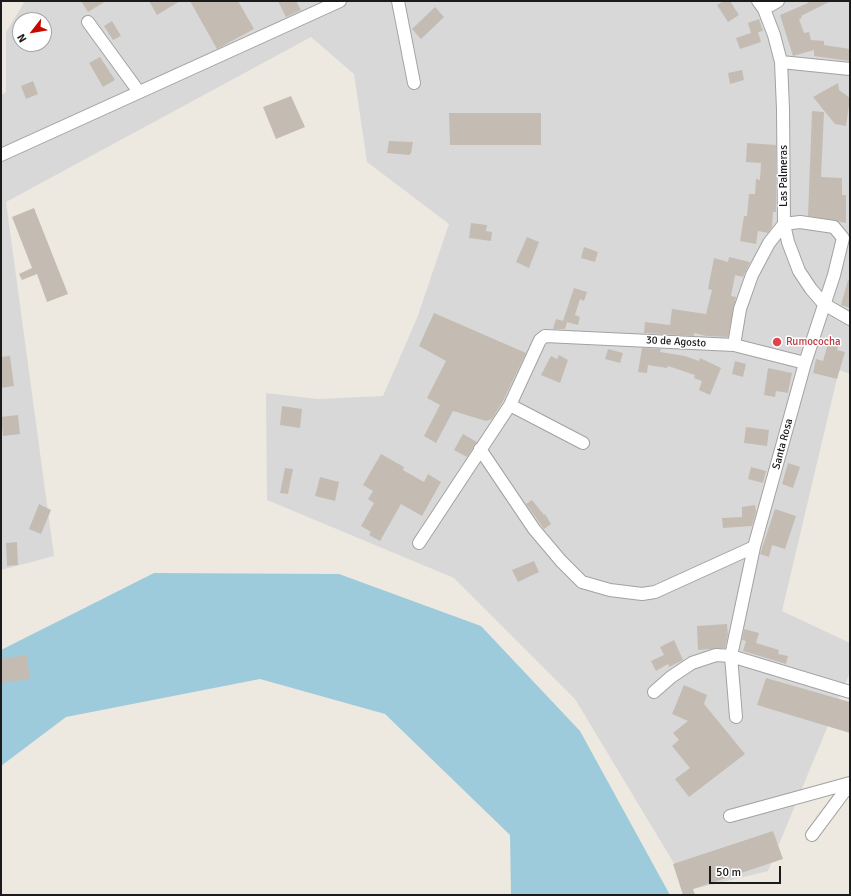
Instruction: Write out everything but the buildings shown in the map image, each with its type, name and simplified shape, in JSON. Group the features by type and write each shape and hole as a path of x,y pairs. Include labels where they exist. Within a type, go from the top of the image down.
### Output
{"street":[{"path":"1,155 340,1"},
{"path":"398,1 414,83"},
{"path":"761,5 778,1"},
{"name":"Las Palmeras","path":"761,5 774,35 781,62 784,224 799,271 824,304"},
{"path":"88,22 139,92"},
{"path":"781,62 850,69"},
{"name":"Santa Rosa","path":"736,717 731,656 754,547 805,363 834,275 843,238 834,227 800,222 784,224"},
{"path":"734,345 740,310 752,276 768,243 784,224"},
{"path":"824,304 850,319"},
{"name":"30 de Agosto","path":"510,405 540,340 545,336 734,345 805,363"},
{"path":"419,543 510,405 583,443"},
{"path":"480,449 534,529 582,582 610,590 642,594 655,592 754,547"},
{"path":"654,692 671,677 692,663 716,655 731,656 850,692"},
{"path":"730,816 850,783"},
{"path":"812,835 850,783"}],"shaded area":[{"path":"25,1 850,1 850,374 839,370 782,611 850,643 850,672 768,871 690,890 575,699 454,578 267,500 266,393 317,399 383,396 417,318 449,224 367,162 354,74 311,37 6,202 54,556 1,570 1,95 6,92 6,32 12,22 12,52 52,52 52,12 18,12"}],"water":[{"path":"154,573 339,574 481,626 580,731 670,895 511,895 510,835 385,714 260,679 66,717 1,766 1,650"}],"place":[{"name":"Rumococha","path":"777,342"}]}
